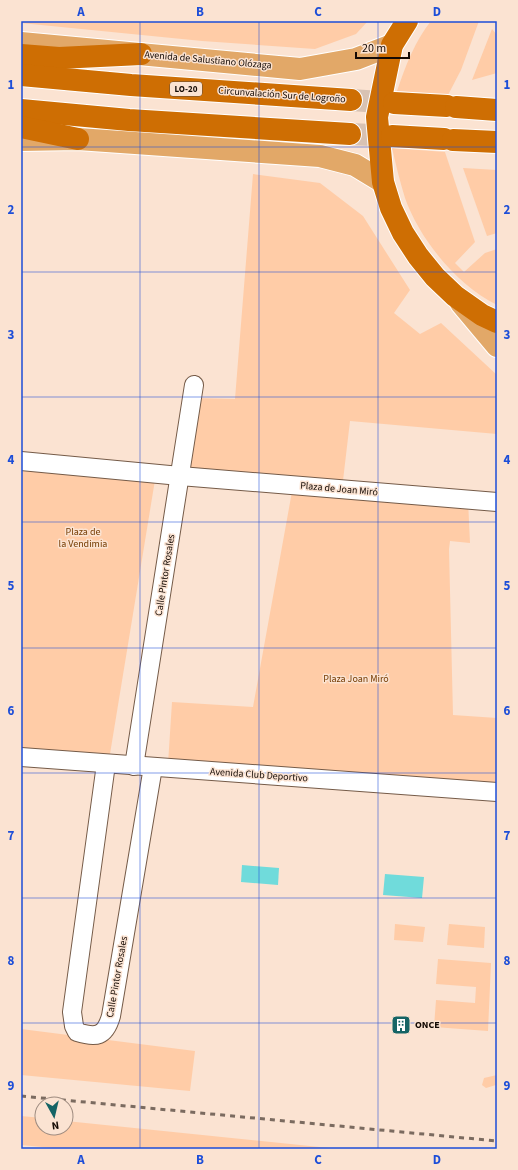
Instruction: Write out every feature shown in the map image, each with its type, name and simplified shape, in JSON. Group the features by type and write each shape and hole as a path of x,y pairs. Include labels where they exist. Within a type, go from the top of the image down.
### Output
{"highway":[{"path":"407,21 392,45 377,117 383,182 391,208 403,233 418,256 435,277 456,296 482,315 497,322"},
{"path":"21,55 59,58 141,54"},
{"name":"Circunvalación Sur de Logroño","path":"21,76 351,100"},
{"path":"394,103 497,110"},
{"path":"21,110 129,120 350,134"},
{"path":"21,127 78,139"},
{"path":"392,136 497,142"}],"main road":[{"name":"Avenida de Salustiano Olózaga","path":"21,43 300,69 356,59 392,45"},
{"path":"21,140 78,139 320,156 355,165 383,182"},
{"path":"456,296 497,346"}],"street":[{"name":"Calle Pintor Rosales","path":"134,766 194,385"},
{"path":"21,461 180,476"},
{"name":"Plaza de Joan Miró","path":"180,476 497,502"},
{"name":"Avenida Club Deportivo","path":"21,757 497,792"},
{"name":"Calle Pintor Rosales","path":"106,764 72,1012 76,1032 87,1036 100,1034 104,1031 108,1026 111,1016 153,767"}],"green space":[{"path":"21,21 368,21 356,34 315,49 202,41 21,23"},
{"path":"431,21 479,21 461,70 448,95 397,91 411,54"},
{"path":"492,29 497,35 497,73 472,80"},
{"path":"392,148 445,152 475,242 455,263 464,272 485,253 497,249 497,305 468,286 454,273 430,245 420,230 405,198"},
{"path":"463,168 497,170 497,233 487,236"},
{"name":"Plaza Joan Miró","path":"253,174 320,183 363,216 410,290 394,313 420,334 441,323 497,375 497,434 350,421 342,489 468,500 470,543 450,541 449,549 453,715 497,718 497,784 168,764 172,702 253,707 293,486 180,476 193,398 235,399"},
{"name":"Plaza de la Vendimia","path":"21,471 155,480 110,754 21,748"},
{"path":"395,924 425,927 423,942 394,940"},
{"path":"449,924 485,927 484,948 447,945"},
{"path":"438,959 491,963 488,1031 434,1027 436,1000 475,1003 476,987 436,984"},
{"path":"21,1029 195,1051 190,1091 21,1075"},
{"path":"497,1075 497,1090 496,1085 486,1088 482,1085 484,1078"},
{"path":"21,1116 34,1117 34,1136 74,1136 74,1122 339,1149 63,1149 21,1145"}],"water":[{"path":"242,865 279,868 278,885 241,882"},
{"path":"385,874 424,877 422,898 383,895"}],"tunnel":[{"path":"351,100 394,103"},
{"path":"350,134 392,136"}],"railway":[{"path":"21,1096 497,1141"}],"place":[{"name":"ONCE","path":"401,1025"}]}
